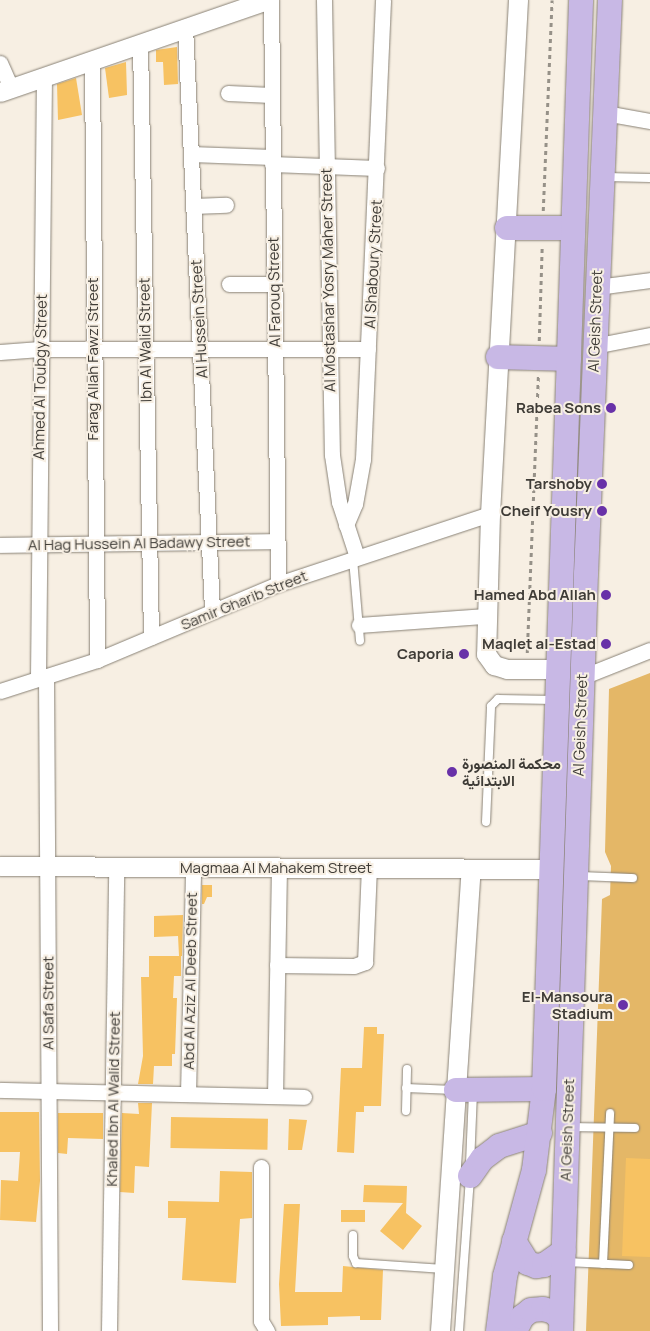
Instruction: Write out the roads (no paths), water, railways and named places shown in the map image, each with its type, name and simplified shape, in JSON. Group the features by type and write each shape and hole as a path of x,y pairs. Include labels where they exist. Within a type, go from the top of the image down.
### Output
{"main road":[{"name":"Al Geish Street","path":"498,1331 514,1241 525,1206 540,1134 544,1089 581,0"},
{"name":"Al Geish Street","path":"561,1326 594,346 610,0"},
{"path":"576,162 589,168 602,169"},
{"path":"574,203 588,199 600,205"},
{"path":"507,228 573,228"},
{"path":"498,357 569,360"},
{"path":"465,1090 544,1089"},
{"path":"470,1176 482,1159 499,1146 540,1134"},
{"path":"514,1241 528,1263 536,1266 544,1266 563,1257"},
{"path":"515,1331 522,1317 531,1310 543,1308 554,1312 561,1326"}],"street":[{"path":"0,63 5,90 185,27 245,3 267,0"},
{"name":"Al Farouq Street","path":"271,0 278,584"},
{"name":"Al Mostashar Yosry Maher Street","path":"324,0 332,456 346,525 355,558"},
{"name":"Al Shaboury Street","path":"346,525 360,482 384,0"},
{"name":"Al Geish Street","path":"518,0 490,514 486,654 494,665 526,669 559,669"},
{"name":"Al Hussein Street","path":"185,27 212,611"},
{"name":"Ibn Al Walid Street","path":"140,42 144,349 151,637"},
{"name":"Farag Allah Fawzi Street","path":"92,59 92,349 97,660"},
{"name":"Ahmed Al Toubgy Street","path":"42,677 39,545 44,76"},
{"path":"228,93 271,95"},
{"path":"605,113 650,121"},
{"path":"191,154 326,166 377,168"},
{"path":"193,206 226,205"},
{"path":"597,287 650,280"},
{"path":"229,284 274,284"},
{"path":"594,346 650,335"},
{"path":"0,352 40,349 368,349"},
{"name":"Samir Gharib Street","path":"0,691 97,660 278,584 490,514"},
{"name":"Al Hag Hussein Al Badawy Street","path":"0,545 277,541"},
{"path":"359,625 486,616"},
{"path":"582,677 650,650"},
{"name":"Al Safa Street","path":"42,677 47,866 50,1331"},
{"name":"Magmaa Al Mahakem Street","path":"0,866 552,869"},
{"name":"Khaled Ibn Al Walid Street","path":"109,1331 116,867"},
{"name":"Abd Al Aziz Al Deeb Street","path":"188,1094 193,868"},
{"path":"274,1096 278,868"},
{"path":"277,965 354,966 365,962 369,868"},
{"path":"440,1331 444,1269 465,1090 471,869"},
{"path":"0,1090 304,1097"},
{"path":"261,1167 261,1321 267,1331"}],"lane":[{"path":"602,169 650,178"},
{"path":"355,558 360,641"},
{"path":"486,822 490,706 503,698 558,700"},
{"path":"576,875 633,878"},
{"path":"406,1111 407,1069"},
{"path":"406,1088 465,1090 470,1176 459,1331"},
{"path":"603,1264 610,1113"},
{"path":"568,1127 635,1128"},
{"path":"353,1235 353,1256 356,1263 444,1269"},
{"path":"563,1257 603,1264 629,1265"}],"place":[{"name":"Rabea Sons","path":"611,408"},
{"name":"Tarshoby","path":"602,484"},
{"name":"Cheif Yousry","path":"602,511"},
{"name":"Hamed Abd Allah","path":"606,595"},
{"name":"Maqlet al-Estad","path":"606,644"},
{"name":"Caporia","path":"464,654"},
{"name":"محكمة المنصورة الابتدائية","path":"452,772"},
{"name":"El-Mansoura Stadium","path":"623,1005"}]}
